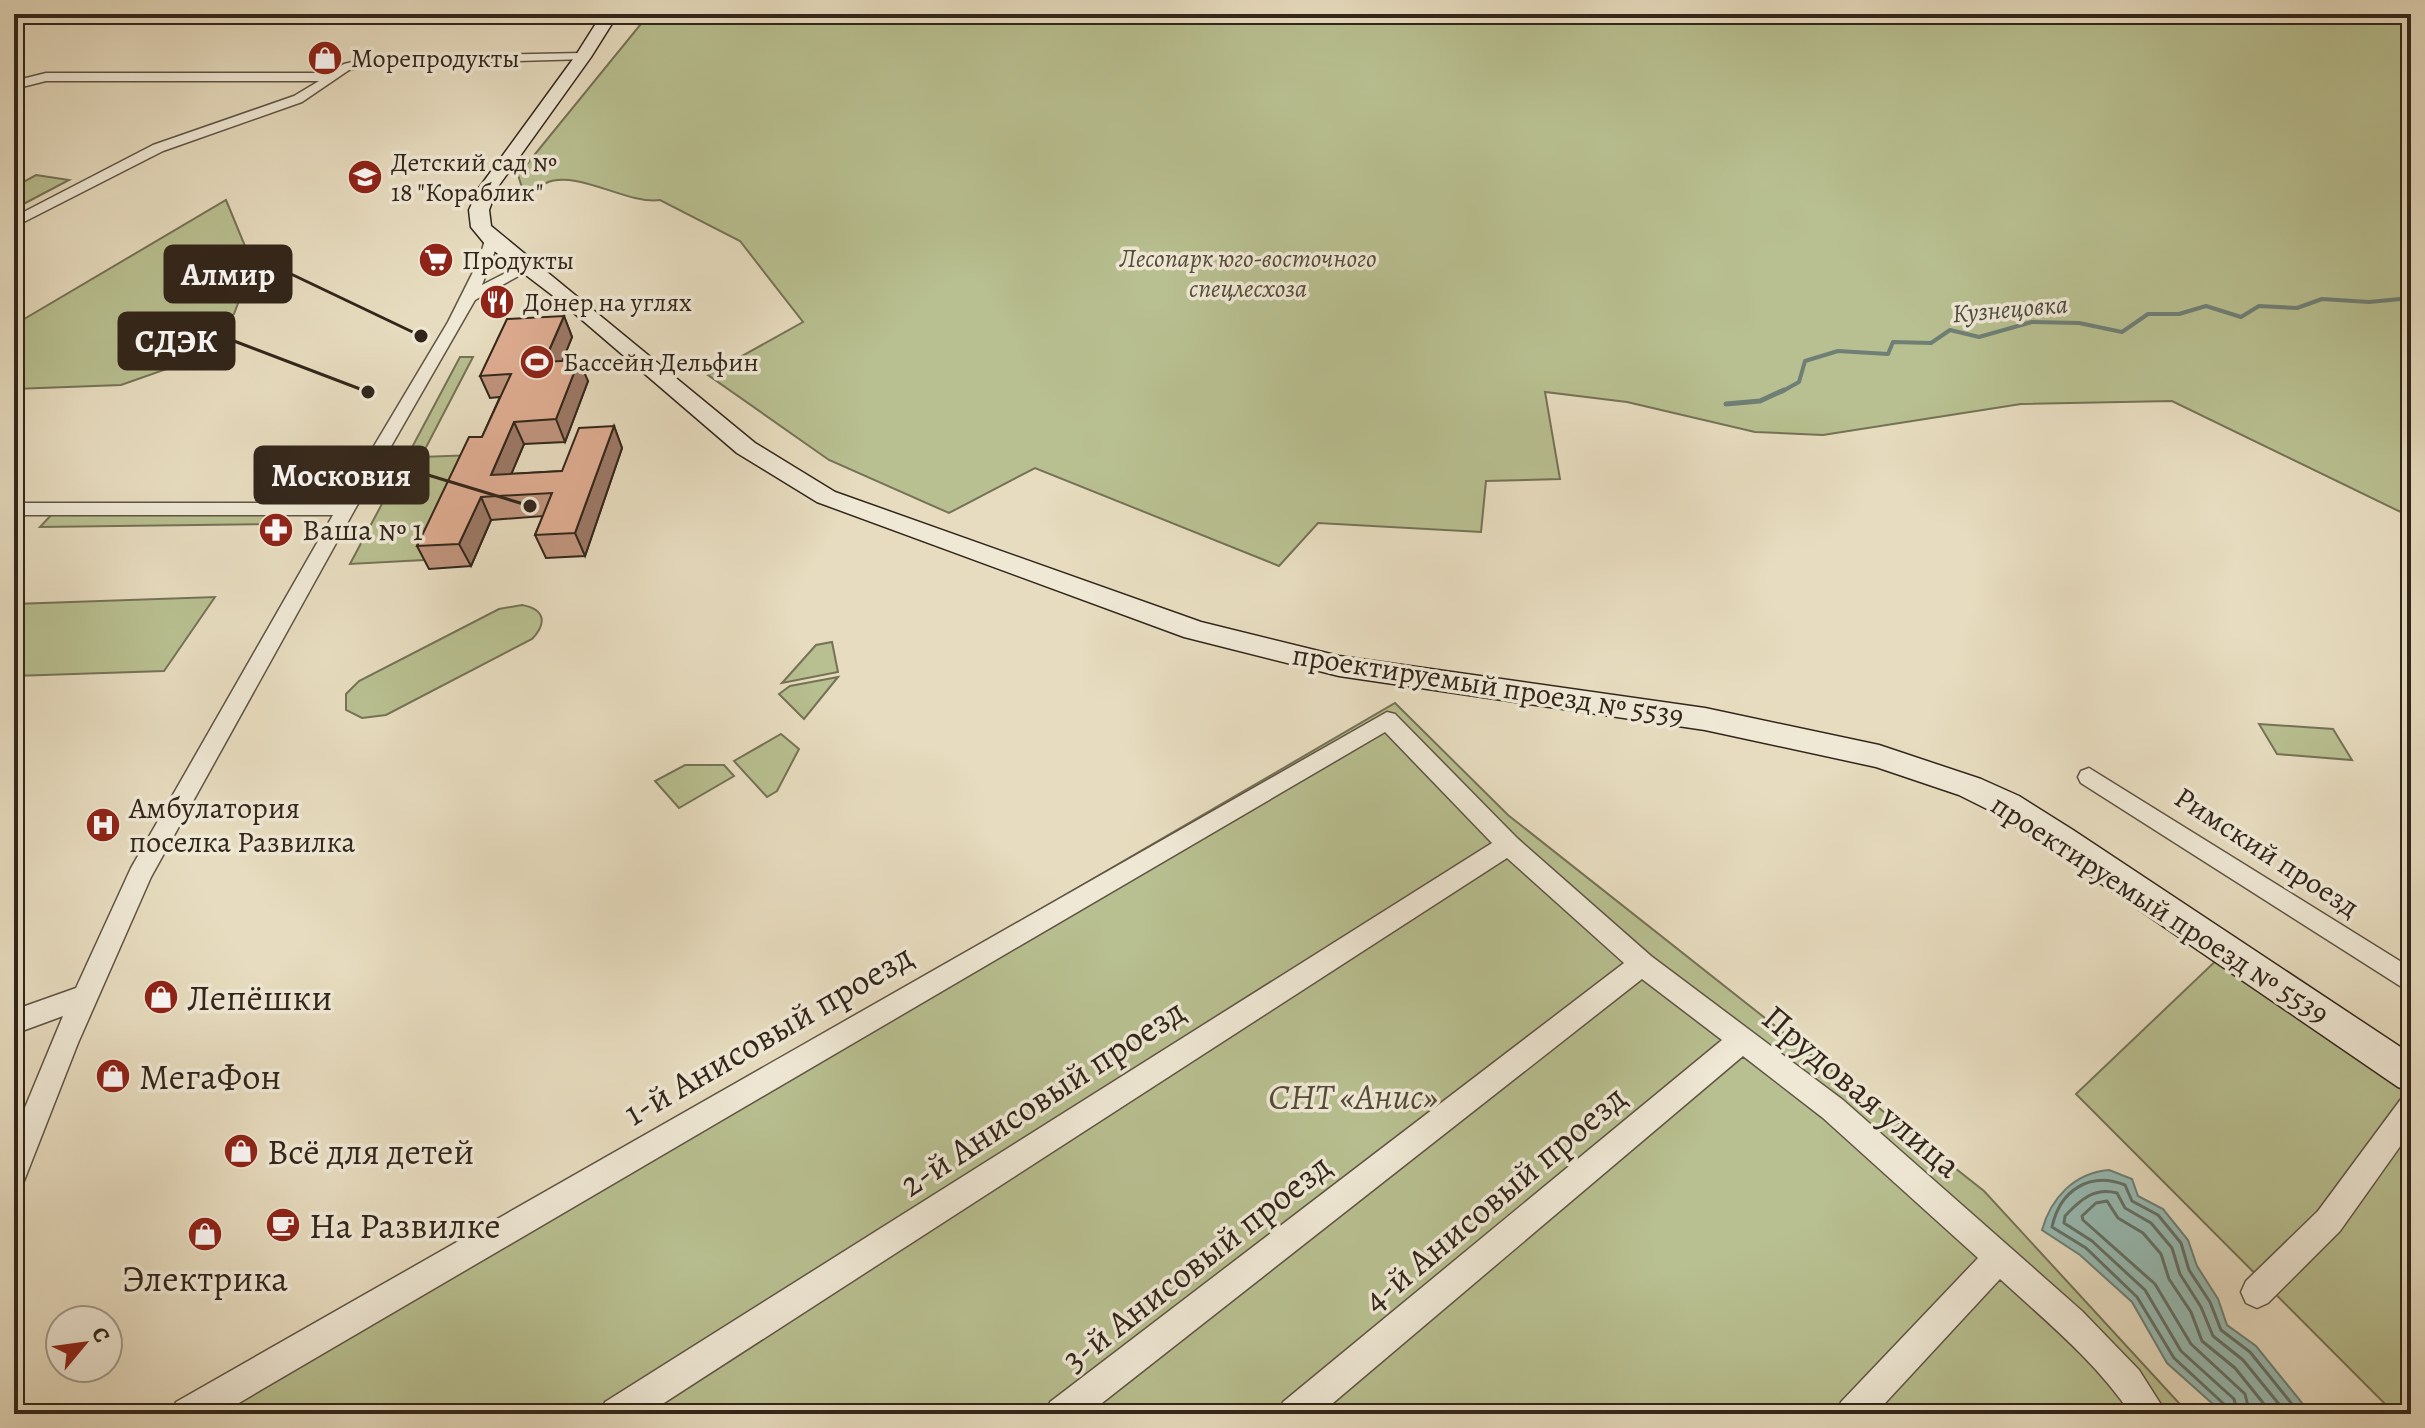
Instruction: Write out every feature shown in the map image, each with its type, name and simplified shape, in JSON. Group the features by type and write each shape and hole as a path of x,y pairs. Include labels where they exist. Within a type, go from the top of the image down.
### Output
{"street":[{"path":"14,1171 85,996 140,875 346,509 471,296 492,240 481,227 479,210 488,188 583,57 610,14"},
{"path":"14,85 46,77 338,73 373,61 583,57"},
{"path":"14,223 158,148 298,99 317,90 338,73"},
{"name":"проектируемый проезд № 5539","path":"492,240 716,420 746,448 826,497 1194,630 1339,666 1559,696 1801,737 1879,756 1970,787 2008,805 2061,839 2411,1075"},
{"path":"471,296 528,267"},
{"path":"14,509 346,509"},
{"name":"Прудовая улица","path":"1387,720 1508,845 1642,964 1833,1109 2071,1322 2128,1381 2151,1414"},
{"name":"1-й Анисовый проезд","path":"188,1414 1387,720"},
{"name":"Римский проезд","path":"2089,777 2411,982"},
{"name":"2-й Анисовый проезд","path":"617,1414 1508,845"},
{"name":"3-й Анисовый проезд","path":"1062,1414 1642,964"},
{"path":"14,1022 85,996"},
{"name":"4-й Анисовый проезд","path":"1295,1414 1742,1040"},
{"path":"2257,1292 2329,1221 2411,1108"},
{"path":"1853,1414 1999,1258"}],"green space":[{"name":"Лесопарк юго-восточного спецлесхоза","path":"649,14 2411,14 2411,517 2172,401 2021,404 1823,435 1755,432 1627,402 1545,392 1560,479 1486,481 1481,532 1318,523 1279,566 1035,468 949,513 829,460 708,375 803,322 740,241 660,200 633,197 572,180 546,183 526,200 518,175"},
{"path":"36,175 69,180 14,209 14,187"},
{"path":"226,200 252,263 249,274 234,314 181,364 121,385 14,389 14,325"},
{"path":"460,357 473,357 421,457 474,455 424,560 350,564"},
{"path":"284,510 274,524 40,527 53,513"},
{"path":"215,597 164,671 14,676 14,604"},
{"path":"522,605 535,610 541,617 540,627 532,639 386,715 362,718 346,710 346,694 359,681 499,609"},
{"path":"832,642 838,672 782,683 816,645"},
{"path":"838,677 804,719 779,694 790,686"},
{"name":"СНТ «Анис»","path":"1395,703 1508,815 1984,1191 2189,1414 174,1414"},
{"path":"2259,724 2333,729 2352,760 2277,754"},
{"path":"781,734 799,749 777,791 767,797 734,761"},
{"path":"685,765 724,765 734,776 679,808 655,781"},
{"path":"2224,953 2411,1081 2411,1414 2395,1414 2076,1094"}],"water":[{"path":"2109,1170 2132,1179 2138,1196 2163,1209 2188,1240 2197,1266 2218,1299 2227,1325 2256,1346 2311,1414 2224,1414 2167,1363 2132,1302 2080,1255 2042,1230 2051,1208 2066,1189 2085,1176"}],"building":[{"path":"564,316 544,362 579,360 556,419 514,422 491,475 562,471 579,428 614,426 575,533 535,535 552,493 481,497 459,544 417,546 469,437 482,437 511,374 480,376 507,319"}],"waterway":[{"name":"Кузнецовка","path":"1781,392 1799,382 1805,361 1838,351 1888,354 1893,342 1931,343 1950,330 1979,337 2032,322 2079,323 2122,332 2148,314 2179,314 2206,306 2241,317 2259,306 2297,308 2322,299 2369,302 2411,298"},
{"name":"Кузнецовка","path":"1726,404 1760,401 1784,390"}],"place":[{"name":"Морепродукты","path":"325,58"},
{"name":"Детский сад № 18 \"Кораблик\"","path":"365,177"},
{"name":"Продукты","path":"436,260"},
{"name":"Донер на углях","path":"497,302"},
{"name":"Алмир","path":"421,336"},
{"name":"Бассейн Дельфин","path":"537,362"},
{"name":"СДЭК","path":"368,392"},
{"name":"Московия","path":"530,506"},
{"name":"Ваша № 1","path":"276,530"},
{"name":"Амбулатория поселка Развилка","path":"103,825"},
{"name":"Лепёшки","path":"161,997"},
{"name":"МегаФон","path":"113,1076"},
{"name":"Всё для детей","path":"241,1151"},
{"name":"На Развилке","path":"283,1225"},
{"name":"Электрика","path":"205,1234"}]}
